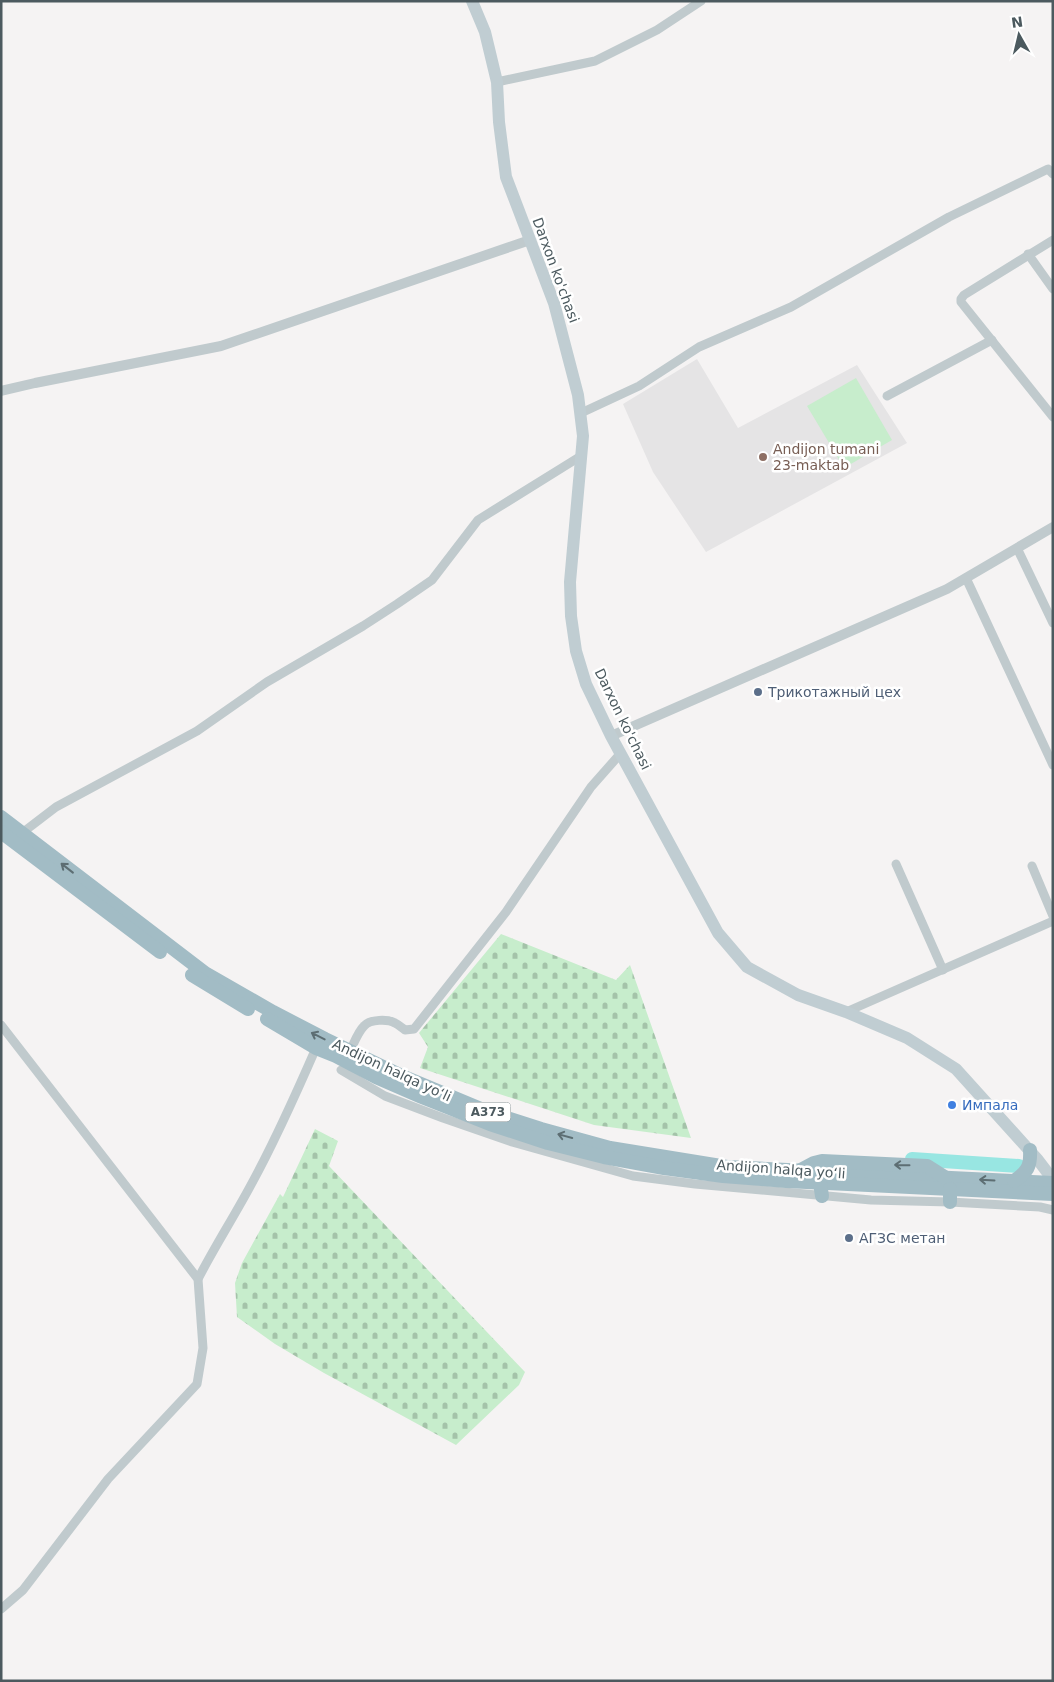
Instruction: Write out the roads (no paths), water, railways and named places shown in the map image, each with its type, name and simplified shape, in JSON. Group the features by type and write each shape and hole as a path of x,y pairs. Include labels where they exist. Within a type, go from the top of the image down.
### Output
{"highway":[{"name":"Andijon halqa yo‘li","path":"1,817 205,973 273,1012 350,1051 446,1096 488,1112 610,1148 727,1167 799,1171 949,1190 1014,1181 1053,1181"},
{"name":"Andijon halqa yo‘li","path":"1,832 190,974 214,989 316,1048 422,1097 490,1124 548,1143 604,1157 664,1168 821,1189 949,1190 1053,1194"},
{"path":"336,1056 341,1070"},
{"path":"1014,1181 1026,1173 1030,1150"}],"main road":[{"name":"Darxon ko'chasi","path":"472,1 484,32 497,82 499,122 506,178 554,303 578,395 583,436 570,582 571,616 576,651 586,684 611,736 718,932 746,967 798,995 846,1012 907,1038 956,1069 1030,1150 1053,1181"}],"street":[{"path":"497,82 595,61 657,30 702,1"},
{"path":"581,413 639,386 699,348 791,307 949,217 1048,169 1053,174"},
{"path":"1,391 221,346 530,240"},
{"path":"1053,240 964,295 961,300 1032,393 1053,417"},
{"path":"1028,254 1053,289"},
{"path":"887,396 992,340"},
{"path":"22,833 56,807 197,731 267,682 397,604 432,580 478,520 582,456"},
{"path":"611,736 947,589 1053,527"},
{"path":"1017,548 1053,623"},
{"path":"966,578 1053,765"},
{"path":"350,1051 362,1028 369,1022 390,1021 405,1030 414,1029 506,912 591,786 621,753"},
{"path":"896,864 943,970"},
{"path":"1032,866 1053,916"},
{"path":"846,1012 1053,921"},
{"path":"1,1025 198,1279"},
{"path":"1,1609 23,1590 108,1479 198,1384 203,1348 198,1279 268,1152 316,1048"},
{"path":"341,1070 385,1096 512,1142 577,1162 633,1176 695,1184 821,1189"},
{"path":"949,1190 1053,1210"}],"waterway":[{"path":"912,1159 1019,1166"}],"place":[{"name":"Andijon tumani 23-maktab","path":"763,457"},
{"name":"Трикотажный цех","path":"758,692"},
{"name":"Импала","path":"952,1105"},
{"name":"АГЗС метан","path":"849,1238"}]}
